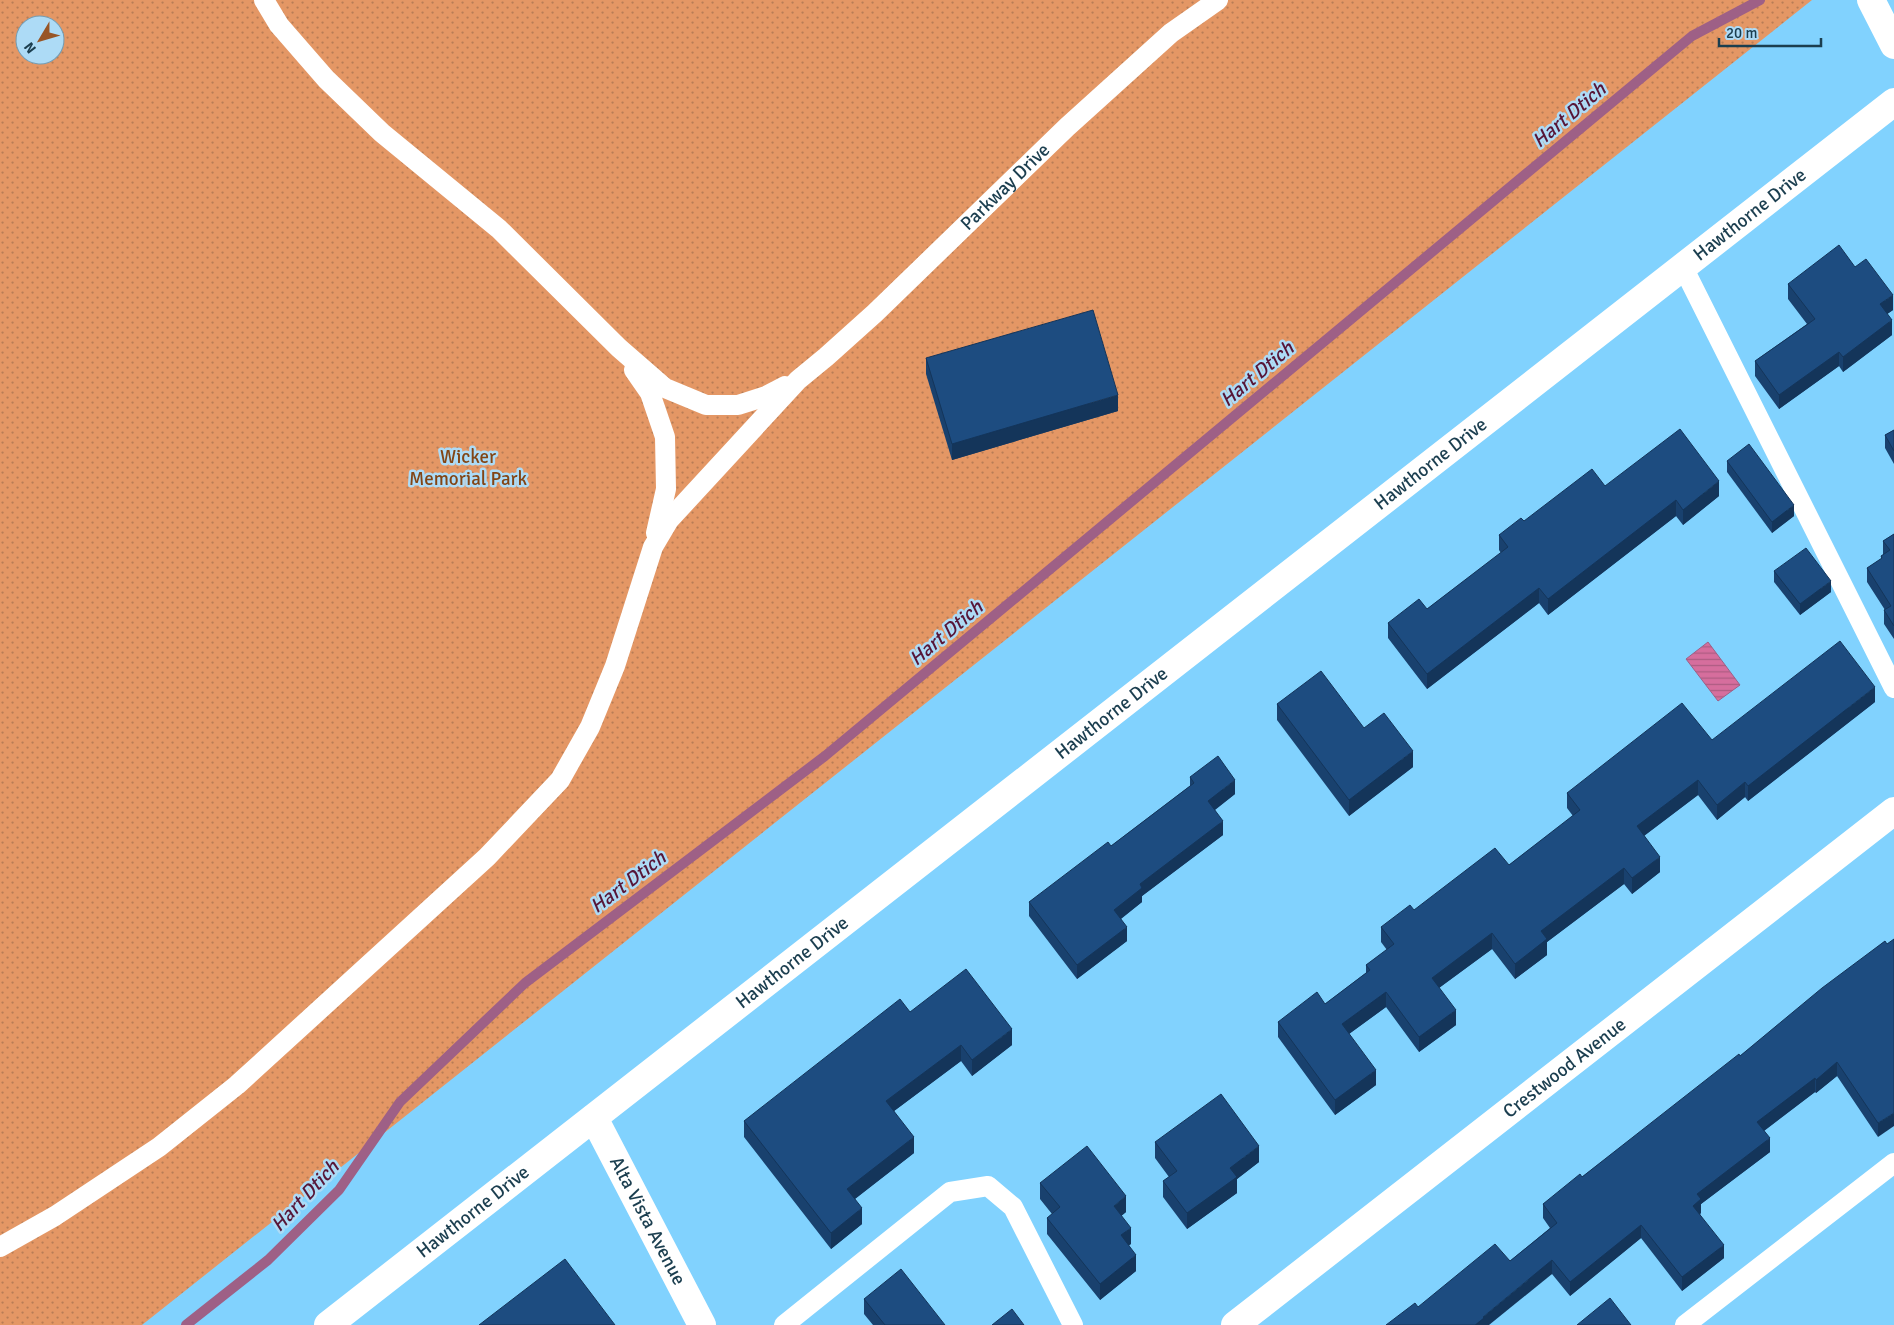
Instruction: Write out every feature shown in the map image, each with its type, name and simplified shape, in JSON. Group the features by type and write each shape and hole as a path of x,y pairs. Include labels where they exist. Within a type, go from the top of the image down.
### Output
{"street":[{"path":"1875,7 1894,45"},
{"name":"Hawthorne Drive","path":"328,1325 1894,102"},
{"name":"Crestwood Avenue","path":"1234,1325 1894,812"},
{"name":"Alta Vista Avenue","path":"594,1118 702,1325"}],"lane":[{"path":"264,0 279,25 326,79 382,133 499,229 620,348 665,388 706,405 738,405 766,396 798,380"},
{"name":"Parkway Drive","path":"798,380 875,313 1067,127 1171,33 1218,0"},
{"path":"1683,267 1894,688"},
{"path":"0,1247 55,1216 159,1147 237,1085 487,857 560,780 590,727 611,675 653,547 666,488 665,437 650,393 620,348"},
{"path":"653,547 669,520 798,380"},
{"path":"1685,1325 1894,1163"},
{"path":"784,1325 950,1192 988,1186 1013,1207 1073,1325"}],"green space":[{"name":"Wicker Memorial Park","path":"0,0 1812,0 142,1325 0,1325"}],"shaded area":[{"path":"1708,642 1740,685 1718,701 1686,659"}],"building":[{"path":"1839,245 1855,267 1866,259 1893,295 1880,304 1892,320 1843,357 1839,352 1779,395 1755,361 1815,319 1788,284"},
{"path":"1093,310 1118,395 952,444 926,358"},
{"path":"1680,429 1719,481 1683,510 1676,500 1548,599 1539,588 1427,674 1388,623 1419,599 1427,609 1508,547 1499,535 1521,518 1524,521 1592,469 1605,486"},
{"path":"1894,430 1894,451 1885,435"},
{"path":"1749,444 1794,505 1772,522 1727,461"},
{"path":"1894,534 1894,626 1884,610 1891,606 1867,568 1890,550 1883,541"},
{"path":"1806,548 1831,581 1800,604 1774,571"},
{"path":"1840,641 1875,687 1748,786 1745,782 1717,805 1698,780 1637,826 1660,857 1632,878 1624,868 1541,931 1547,939 1515,964 1492,933 1432,978 1456,1010 1419,1037 1386,992 1342,1024 1376,1070 1335,1100 1278,1022 1317,992 1325,1004 1370,970 1366,965 1394,944 1381,927 1410,905 1414,910 1495,848 1509,865 1580,810 1567,793 1682,703 1712,740"},
{"path":"1321,671 1364,728 1384,713 1413,751 1349,800 1277,704"},
{"path":"1218,756 1235,780 1208,801 1223,821 1140,884 1142,888 1114,910 1127,927 1077,965 1029,902 1108,842 1111,846 1194,783 1190,777"},
{"path":"1894,939 1894,1113 1878,1123 1837,1062 1816,1080 1815,1078 1757,1122 1770,1138 1697,1194 1701,1199 1693,1206 1724,1245 1682,1277 1641,1225 1570,1282 1552,1260 1475,1325 1386,1325 1415,1303 1418,1307 1495,1244 1510,1261 1557,1223 1543,1204 1580,1174 1582,1177 1739,1054 1740,1056 1822,988 1885,941 1887,944"},
{"path":"966,969 1012,1029 972,1060 961,1045 886,1101 914,1137 847,1189 862,1208 831,1233 744,1121 900,999 910,1012"},
{"path":"1221,1094 1259,1146 1230,1168 1237,1177 1187,1213 1163,1181 1177,1171 1155,1142"},
{"path":"1087,1146 1126,1196 1114,1206 1131,1228 1121,1235 1136,1255 1100,1284 1047,1218 1060,1207 1040,1183"},
{"path":"565,1259 615,1325 479,1325"},
{"path":"901,1269 945,1325 885,1325 864,1299"},
{"path":"1610,1298 1631,1325 1577,1325"},
{"path":"1012,1309 1024,1325 992,1325"}],"waterway":[{"name":"Hart Dtich","path":"186,1325 268,1260 339,1190 400,1102 525,983 825,756 1692,36 1760,0"}]}
